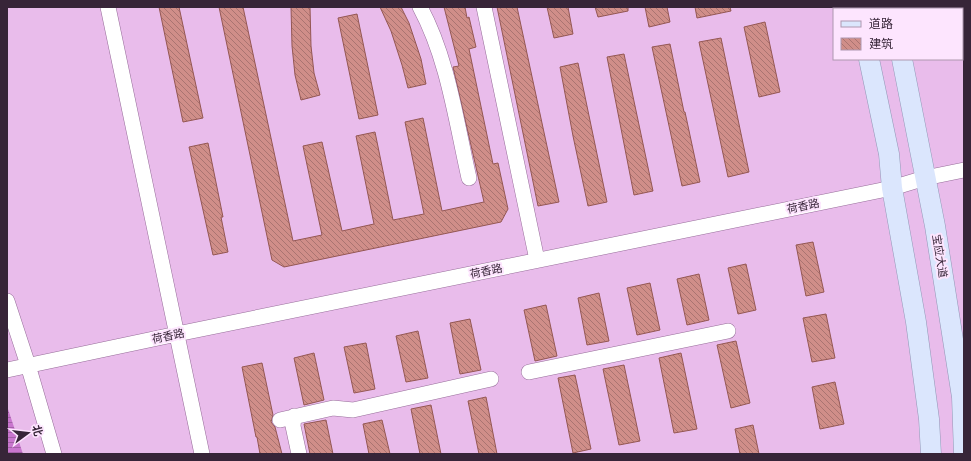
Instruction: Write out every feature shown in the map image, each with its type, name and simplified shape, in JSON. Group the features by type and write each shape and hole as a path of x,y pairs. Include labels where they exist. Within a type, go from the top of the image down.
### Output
{"main road":[{"path":"869,60 889,154 892,188 916,322 930,419 930,454"},
{"name":"宝应大道","path":"902,60 939,249 962,397 964,454"}],"street":[{"path":"108,7 202,454"},
{"path":"420,7 428,21 436,42 446,77 468,178"},
{"path":"484,7 537,260"},
{"name":"荷香路","path":"7,370 892,188 925,178 964,170"},
{"path":"7,301 28,365 54,454"},
{"path":"529,372 728,331"},
{"path":"299,454 293,426 287,418 333,408 353,410 491,380"}],"shaded area":[{"path":"7,406 23,454 7,454"}],"building":[{"path":"159,7 179,7 203,118 183,122"},
{"path":"219,7 243,7 293,241 322,235 303,146 322,142 342,231 374,224 356,136 375,132 393,220 424,214 405,122 423,118 442,211 484,202 453,67 459,66 444,7 465,7 467,18 469,17 476,47 469,49 493,164 498,163 508,209 501,222 284,267 272,260"},
{"path":"291,7 310,7 311,46 314,73 320,95 301,100 295,75 292,46"},
{"path":"380,7 401,7 409,23 421,59 426,84 408,88 391,31"},
{"path":"497,7 517,7 559,202 538,206"},
{"path":"547,7 568,7 573,34 554,38"},
{"path":"595,7 628,7 628,11 598,17"},
{"path":"645,7 667,7 670,22 649,27"},
{"path":"695,7 730,7 731,11 697,18"},
{"path":"357,14 378,115 359,119 338,18"},
{"path":"765,22 780,92 759,97 744,27"},
{"path":"721,38 749,172 728,177 699,42"},
{"path":"670,44 700,182 682,186 652,47"},
{"path":"624,54 653,191 634,195 607,57"},
{"path":"578,63 607,202 588,206 560,67"},
{"path":"208,143 223,217 221,217 228,252 213,255 189,147"},
{"path":"813,242 824,292 806,296 796,245"},
{"path":"746,264 756,310 738,314 728,268"},
{"path":"699,274 709,320 687,325 677,279"},
{"path":"650,283 660,330 637,335 627,288"},
{"path":"599,293 609,341 587,345 578,298"},
{"path":"546,305 557,356 535,361 524,310"},
{"path":"826,314 835,358 812,362 803,318"},
{"path":"470,319 481,370 460,374 450,323"},
{"path":"418,331 428,378 406,382 396,336"},
{"path":"736,341 750,403 731,408 717,345"},
{"path":"366,343 375,389 354,393 344,347"},
{"path":"314,353 324,400 304,405 294,358"},
{"path":"681,353 697,429 674,433 659,358"},
{"path":"262,363 273,415 271,422 275,427 282,454 260,454 256,437 242,367"},
{"path":"624,365 640,441 619,445 603,369"},
{"path":"575,375 591,449 573,453 558,378"},
{"path":"835,382 844,424 820,429 812,387"},
{"path":"486,397 497,454 479,454 468,401"},
{"path":"431,405 441,454 420,454 411,409"},
{"path":"326,420 333,454 310,454 304,424"},
{"path":"382,420 390,454 369,454 363,424"},
{"path":"753,425 759,454 740,454 735,429"}]}
